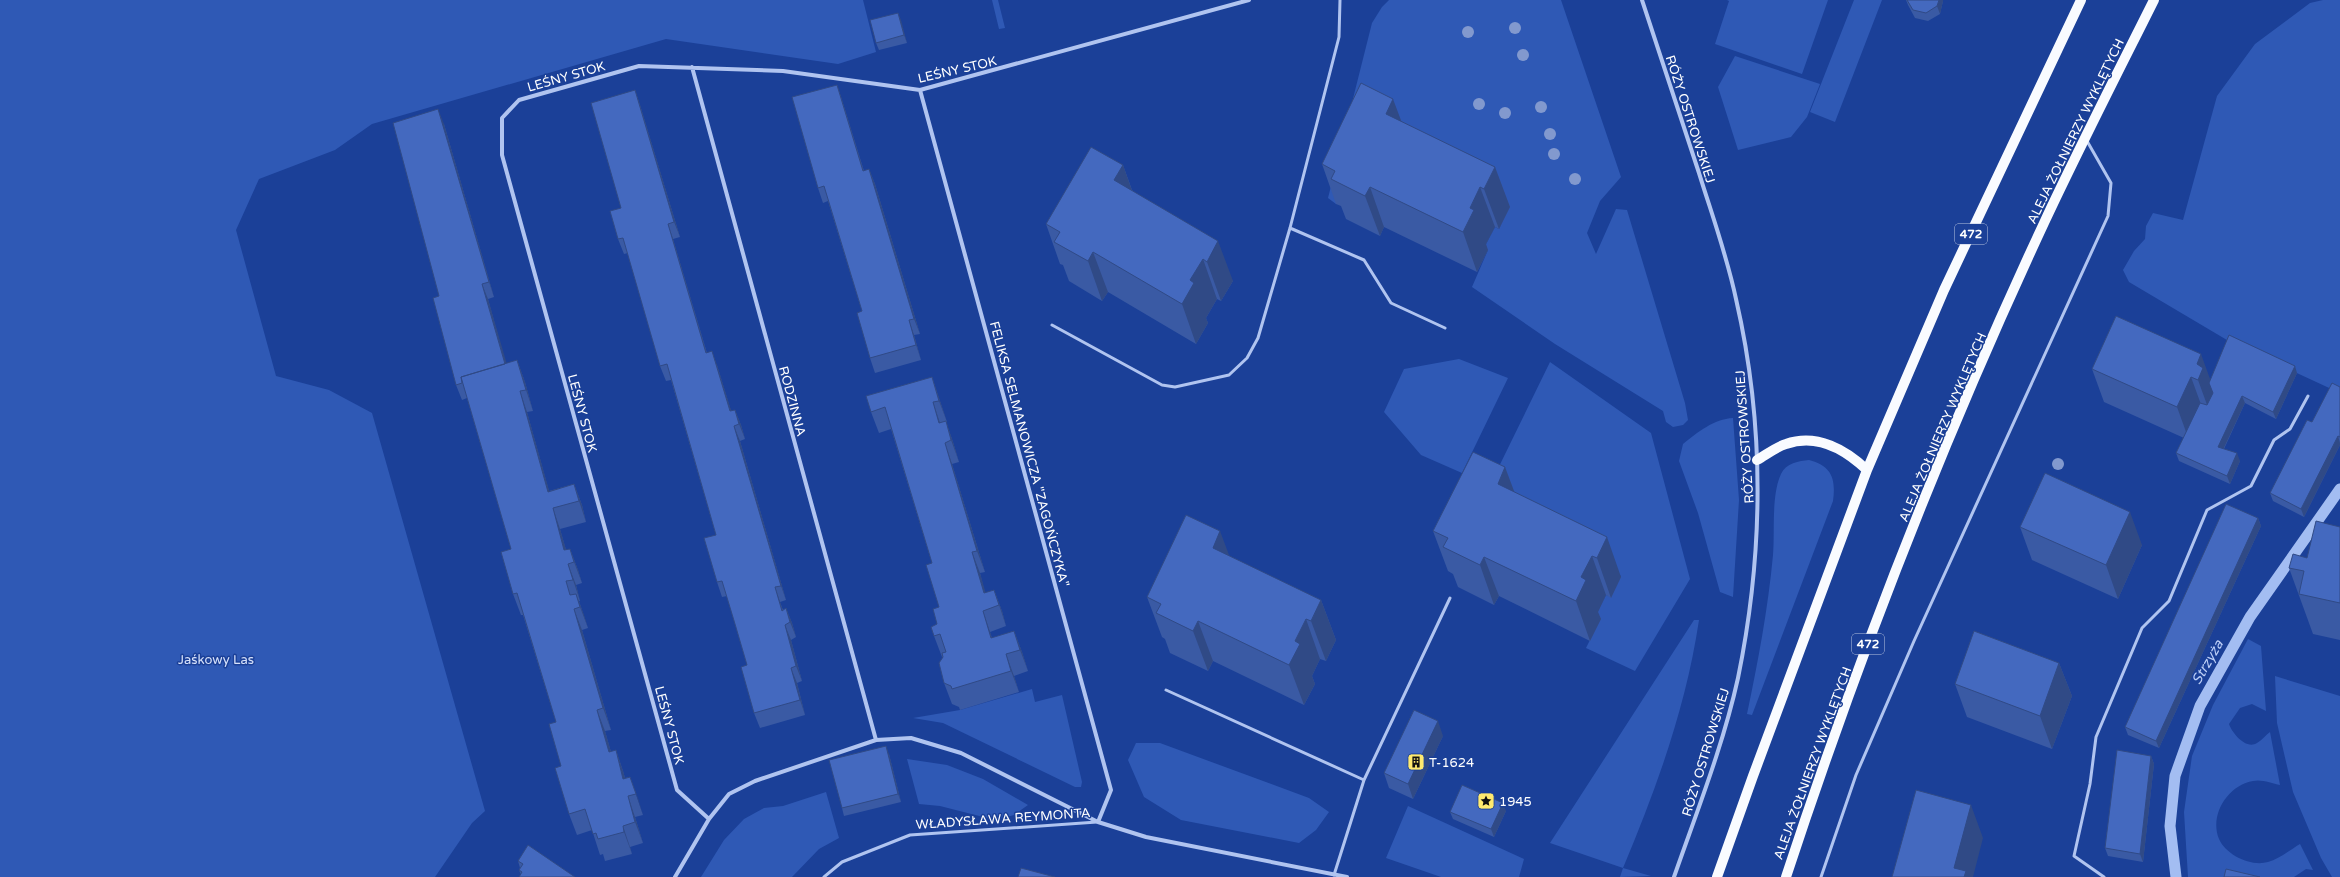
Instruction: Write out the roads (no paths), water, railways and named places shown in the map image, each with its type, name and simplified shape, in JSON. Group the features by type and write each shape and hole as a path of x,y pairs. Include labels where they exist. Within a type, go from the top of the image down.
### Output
{"main road":[{"name":"472","path":"1717,877 1752,776 1867,470 1944,290 2082,0"},
{"name":"ALEJA ŻOŁNIERZY WYKLĘTYCH","path":"1786,877 1810,803 1879,615 1960,414 2044,223 2154,0"},
{"path":"1757,460 1787,444 1810,441 1828,444 1850,454 1867,470"}],"street":[{"name":"LEŚNY STOK","path":"709,819 677,790 502,155 502,118 519,100 639,66 783,71 920,90 1249,0"},
{"name":"RÓŻY OSTROWSKIEJ","path":"1642,0 1723,247 1736,298 1754,404 1759,512 1755,566 1747,627 1737,680 1721,741 1674,877"},
{"name":"RODZINNA","path":"692,67 876,740"},
{"name":"FELIKSA SELMANOWICZA \"ZAGOŃCZYKA\"","path":"920,90 1112,790 1098,822"},
{"name":"WŁADYSŁAWA REYMONTA","path":"675,877 709,819 729,794 755,781 876,740 911,738 961,753 1098,822 1146,837 1347,877"}],"lane":[{"path":"1052,325 1162,385 1175,387 1229,375 1247,358 1258,338 1290,228 1339,37 1340,0"},
{"path":"1821,877 1856,775 2108,216 2111,183 2085,139"},
{"path":"1290,228 1364,260 1391,303 1445,328"},
{"path":"2104,877 2074,856 2090,784 2096,737 2142,628 2169,601 2207,510 2251,486 2274,440 2290,429 2308,396"},
{"path":"1334,875 1364,780 1450,598"},
{"path":"1166,690 1364,780"},
{"name":"WŁADYSŁAWA REYMONTA","path":"824,877 842,862 910,835 1098,822"}],"waterway":[{"name":"Strzyża","path":"2176,877 2170,826 2175,776 2200,706 2250,617 2340,489"}],"place":[{"name":"T-1624","path":"1416,762"},
{"name":"1945","path":"1486,801"}],"park label":[{"name":"Jaśkowy Las","path":"216,659"}]}
